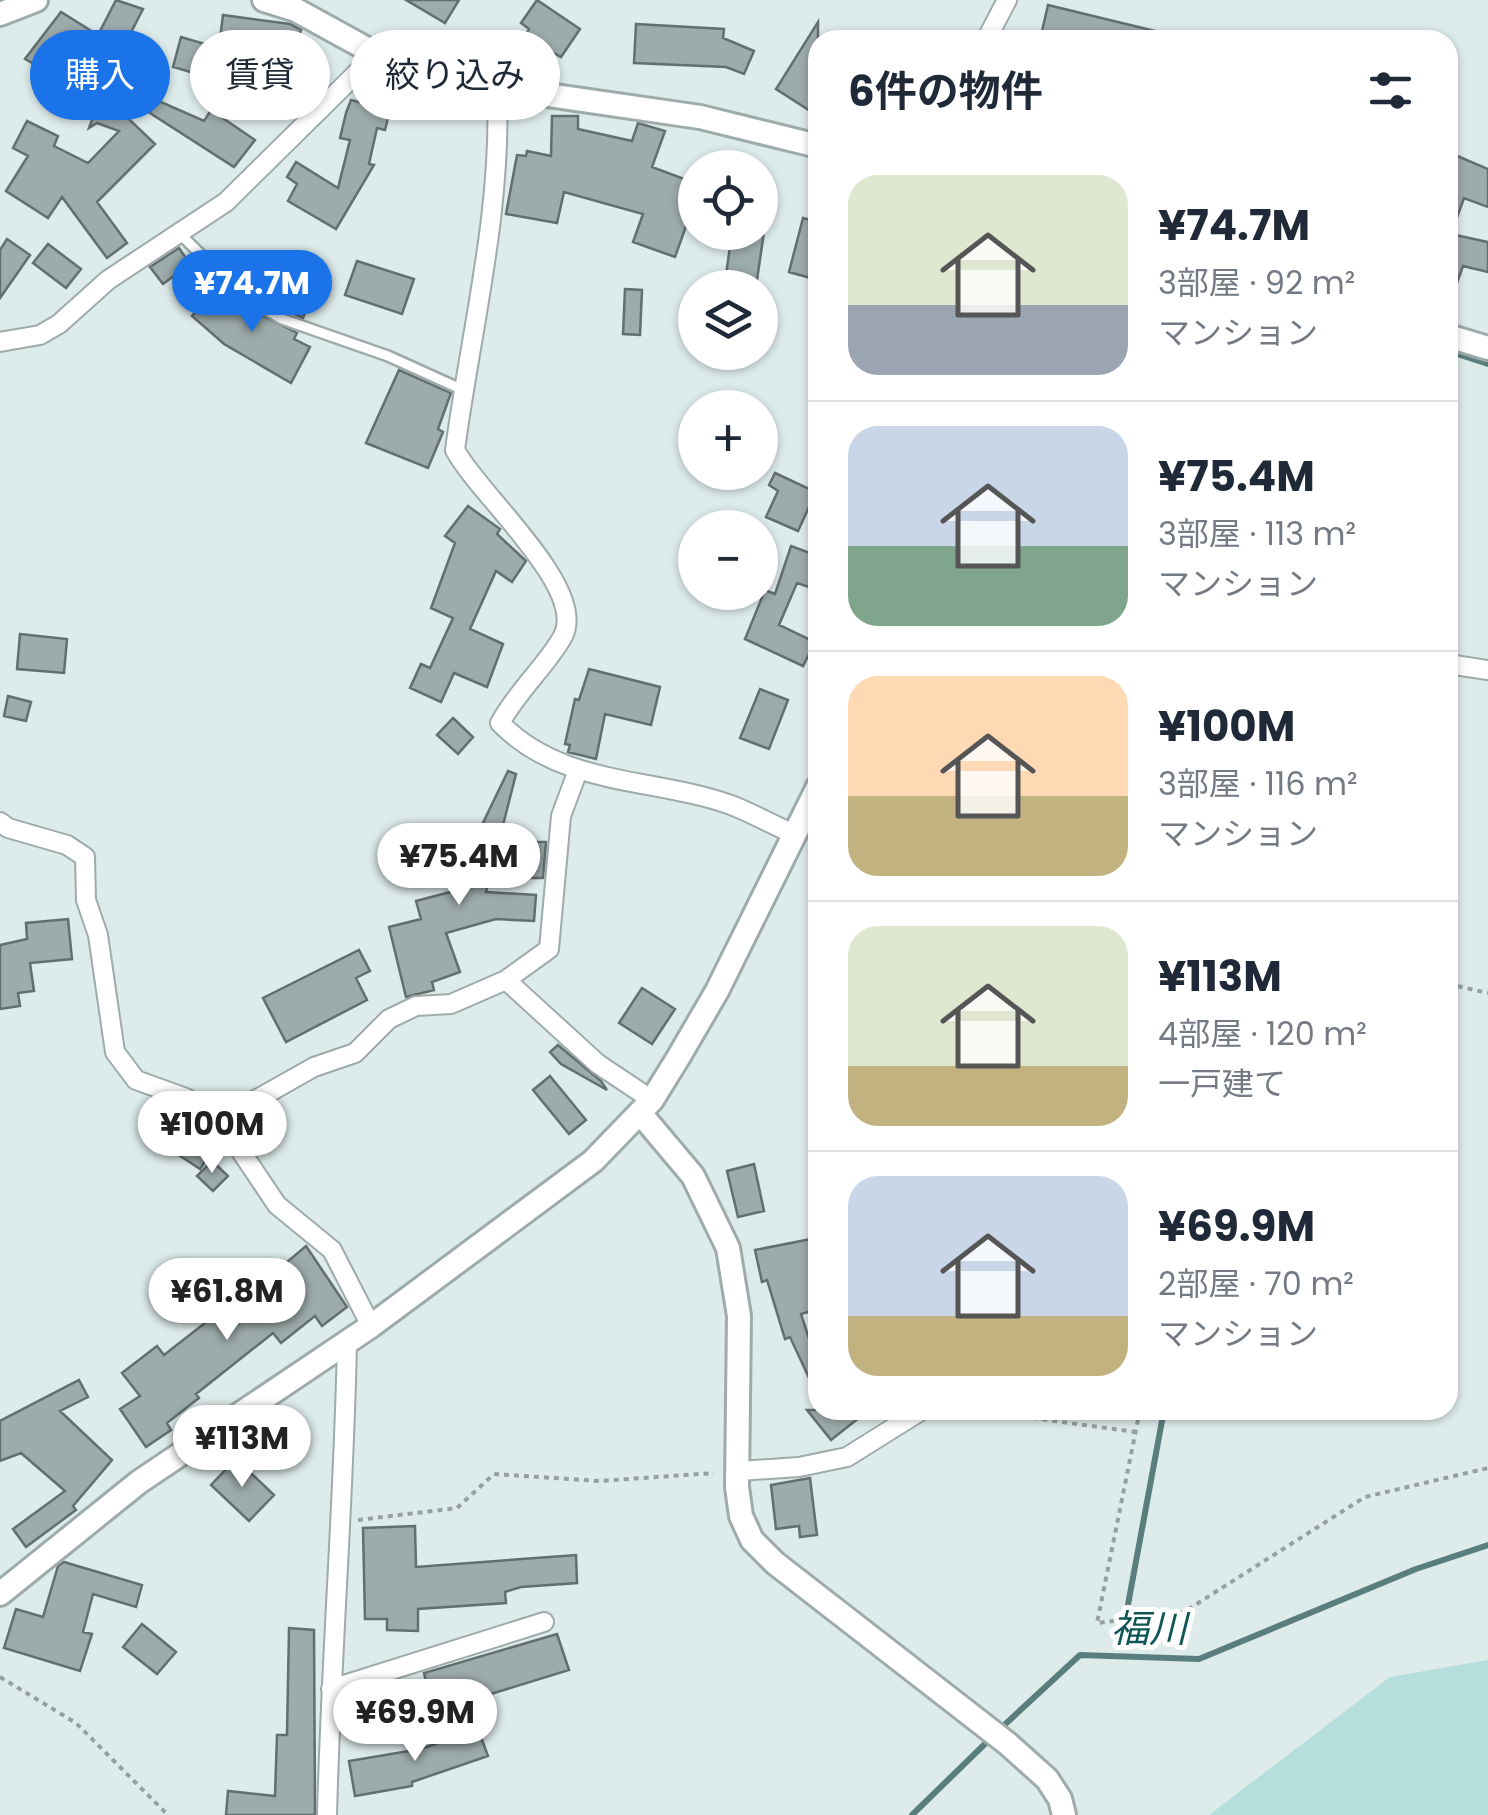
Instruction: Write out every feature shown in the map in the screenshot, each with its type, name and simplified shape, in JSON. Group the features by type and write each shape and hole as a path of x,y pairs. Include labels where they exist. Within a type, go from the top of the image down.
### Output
{"street":[{"path":"0,14 36,0"},
{"path":"264,0 296,10 350,40"},
{"path":"991,30 1006,0"},
{"path":"0,342 40,335 108,280 226,202 350,80"},
{"path":"560,98 700,117 808,144"},
{"path":"498,120 488,272 463,390 455,450 558,584 569,618 562,637 522,686 500,723 512,735 578,772 729,804 794,834"},
{"path":"1458,339 1488,348"},
{"path":"1458,666 1488,670"},
{"path":"220,1120 314,1066 355,1053 389,1019 416,1006 451,1004 506,980 549,949 561,816 578,772"},
{"path":"0,1594 139,1482 371,1326 594,1160 646,1106 717,991 808,807"},
{"path":"0,822 67,846 85,857 86,900 98,935 116,1052 136,1080 186,1098 220,1120 277,1204 332,1250 371,1326"},
{"path":"506,980 646,1106 693,1176 728,1248 739,1316 741,1516 752,1540 775,1564 1008,1744 1046,1779 1064,1815"},
{"path":"327,1815 330,1689 344,1522 347,1342"},
{"path":"739,1471 799,1467 847,1457 906,1420"},
{"path":"330,1689 544,1622"}],"lane":[{"path":"180,236 244,297 282,319 388,356 463,390"}],"path":[{"path":"1458,986 1488,993"},
{"path":"1047,1420 1136,1432"},
{"path":"1138,1420 1097,1623 1184,1612 1365,1497 1488,1468"},
{"path":"344,1522 457,1508 494,1474 599,1481 739,1471"},
{"path":"0,1677 76,1723 168,1815"}],"shaded area":[{"path":"1488,1660 1488,1815 1209,1815 1390,1677"}],"building":[{"path":"116,0 143,9 132,30 101,30"},
{"path":"406,0 459,0 445,23"},
{"path":"537,0 580,29 561,57 560,30 528,30 521,23"},
{"path":"1048,5 1151,30 1042,30"},
{"path":"61,12 90,30 47,30"},
{"path":"223,15 290,24 301,30 221,30"},
{"path":"636,24 724,29 723,38 754,51 744,74 726,67 634,63"},
{"path":"181,37 190,40 190,72 173,67"},
{"path":"808,38 808,110 776,89"},
{"path":"350,103 350,120 388,120 385,130 377,128 369,164 374,165 336,229 288,201 297,184 287,177 296,162 338,188 350,140 340,138"},
{"path":"170,106 190,115 190,120 226,120 255,140 234,167 161,120 170,120"},
{"path":"560,116 578,116 578,129 632,141 638,123 665,131 652,167 678,177 675,257 633,242 643,214 564,192 557,223 506,214 517,155 526,156 527,151 551,156 552,120 560,120"},
{"path":"92,120 130,120 155,144 97,202 127,243 107,258 62,197 48,218 6,191 28,156 13,148 27,121 58,136 54,146 88,163 119,131 97,123 89,128"},
{"path":"1458,156 1488,169 1488,207 1464,198 1458,215"},
{"path":"803,218 808,219 808,277 789,272"},
{"path":"1458,236 1488,242 1488,272 1463,266 1458,280"},
{"path":"7,239 30,255 0,298 0,250"},
{"path":"48,244 81,269 66,288 33,263"},
{"path":"179,248 190,264 163,284 150,267"},
{"path":"729,250 761,250 758,270 727,270"},
{"path":"285,258 330,276 323,294 314,290 303,318 267,301"},
{"path":"357,261 414,279 402,314 345,295"},
{"path":"220,285 240,304 297,333 294,339 310,347 291,383 224,344 192,316"},
{"path":"625,289 642,290 640,335 623,334"},
{"path":"399,370 451,393 438,429 443,432 428,468 366,443"},
{"path":"778,474 808,488 808,509 798,531 778,522 778,510 769,510 778,491"},
{"path":"468,506 500,529 497,534 526,561 512,582 496,571 470,629 503,644 487,687 454,673 441,702 410,688 421,664 430,668 453,618 431,608 455,543 445,536"},
{"path":"791,546 808,552 808,587 797,583 779,625 808,639 808,656 803,666 745,639 757,610 778,610 778,585"},
{"path":"20,634 67,639 64,673 17,669"},
{"path":"589,669 660,687 651,725 605,714 596,759 568,752 570,745 565,744 575,699 579,700"},
{"path":"760,689 788,700 769,749 740,738"},
{"path":"8,696 31,702 26,721 4,716"},
{"path":"453,718 473,737 458,754 437,735"},
{"path":"508,771 516,774 486,892 536,895 534,921 496,919 446,933 460,972 432,982 434,990 406,997 389,927 421,919 416,901 458,890 459,866 465,866 475,828 480,829"},
{"path":"524,842 546,842 543,878 524,878"},
{"path":"68,919 72,959 30,963 34,991 18,993 20,1006 0,1009 0,945 27,939 26,923"},
{"path":"359,950 370,971 356,978 367,1000 286,1042 263,998"},
{"path":"642,988 675,1009 652,1044 619,1023"},
{"path":"558,1045 607,1090 561,1064 550,1052"},
{"path":"550,1076 586,1120 569,1134 533,1090"},
{"path":"167,1104 211,1129 219,1141 200,1169 147,1134"},
{"path":"212,1161 228,1176 213,1191 197,1176"},
{"path":"754,1164 764,1211 738,1217 727,1171"},
{"path":"808,1240 808,1312 801,1314 808,1335 808,1376 790,1337 785,1339 767,1280 762,1282 755,1250"},
{"path":"306,1246 347,1307 322,1326 315,1316 281,1343 273,1333 196,1394 199,1398 167,1423 171,1430 146,1447 120,1409 140,1396 122,1373 157,1346 164,1355 233,1301 236,1305"},
{"path":"79,1380 88,1397 60,1411 112,1460 73,1506 76,1510 26,1547 13,1529 65,1491 21,1453 0,1461 0,1421"},
{"path":"815,1420 856,1420 831,1440"},
{"path":"236,1459 274,1495 249,1521 211,1485"},
{"path":"810,1478 817,1535 800,1537 799,1526 776,1529 771,1485"},
{"path":"415,1526 416,1567 576,1555 577,1583 521,1587 505,1592 506,1603 418,1609 418,1631 387,1630 387,1619 365,1619 363,1528"},
{"path":"64,1562 142,1585 136,1607 93,1594 83,1632 92,1634 80,1671 4,1648 16,1609 43,1617 58,1566"},
{"path":"142,1624 176,1652 157,1674 123,1647"},
{"path":"289,1628 314,1630 315,1815 226,1815 228,1791 275,1796 277,1735 287,1735"},
{"path":"557,1634 569,1670 481,1697 479,1693 432,1704 424,1673"},
{"path":"478,1729 488,1756 412,1782 412,1786 355,1796 349,1761 421,1749"}],"waterway":[{"path":"1458,354 1488,364"},
{"path":"1127,1610 1162,1420"},
{"name":"福川","path":"1000,1729 1080,1655 1199,1659 1416,1569 1488,1545"},
{"name":"福川","path":"912,1815 991,1738"}]}
